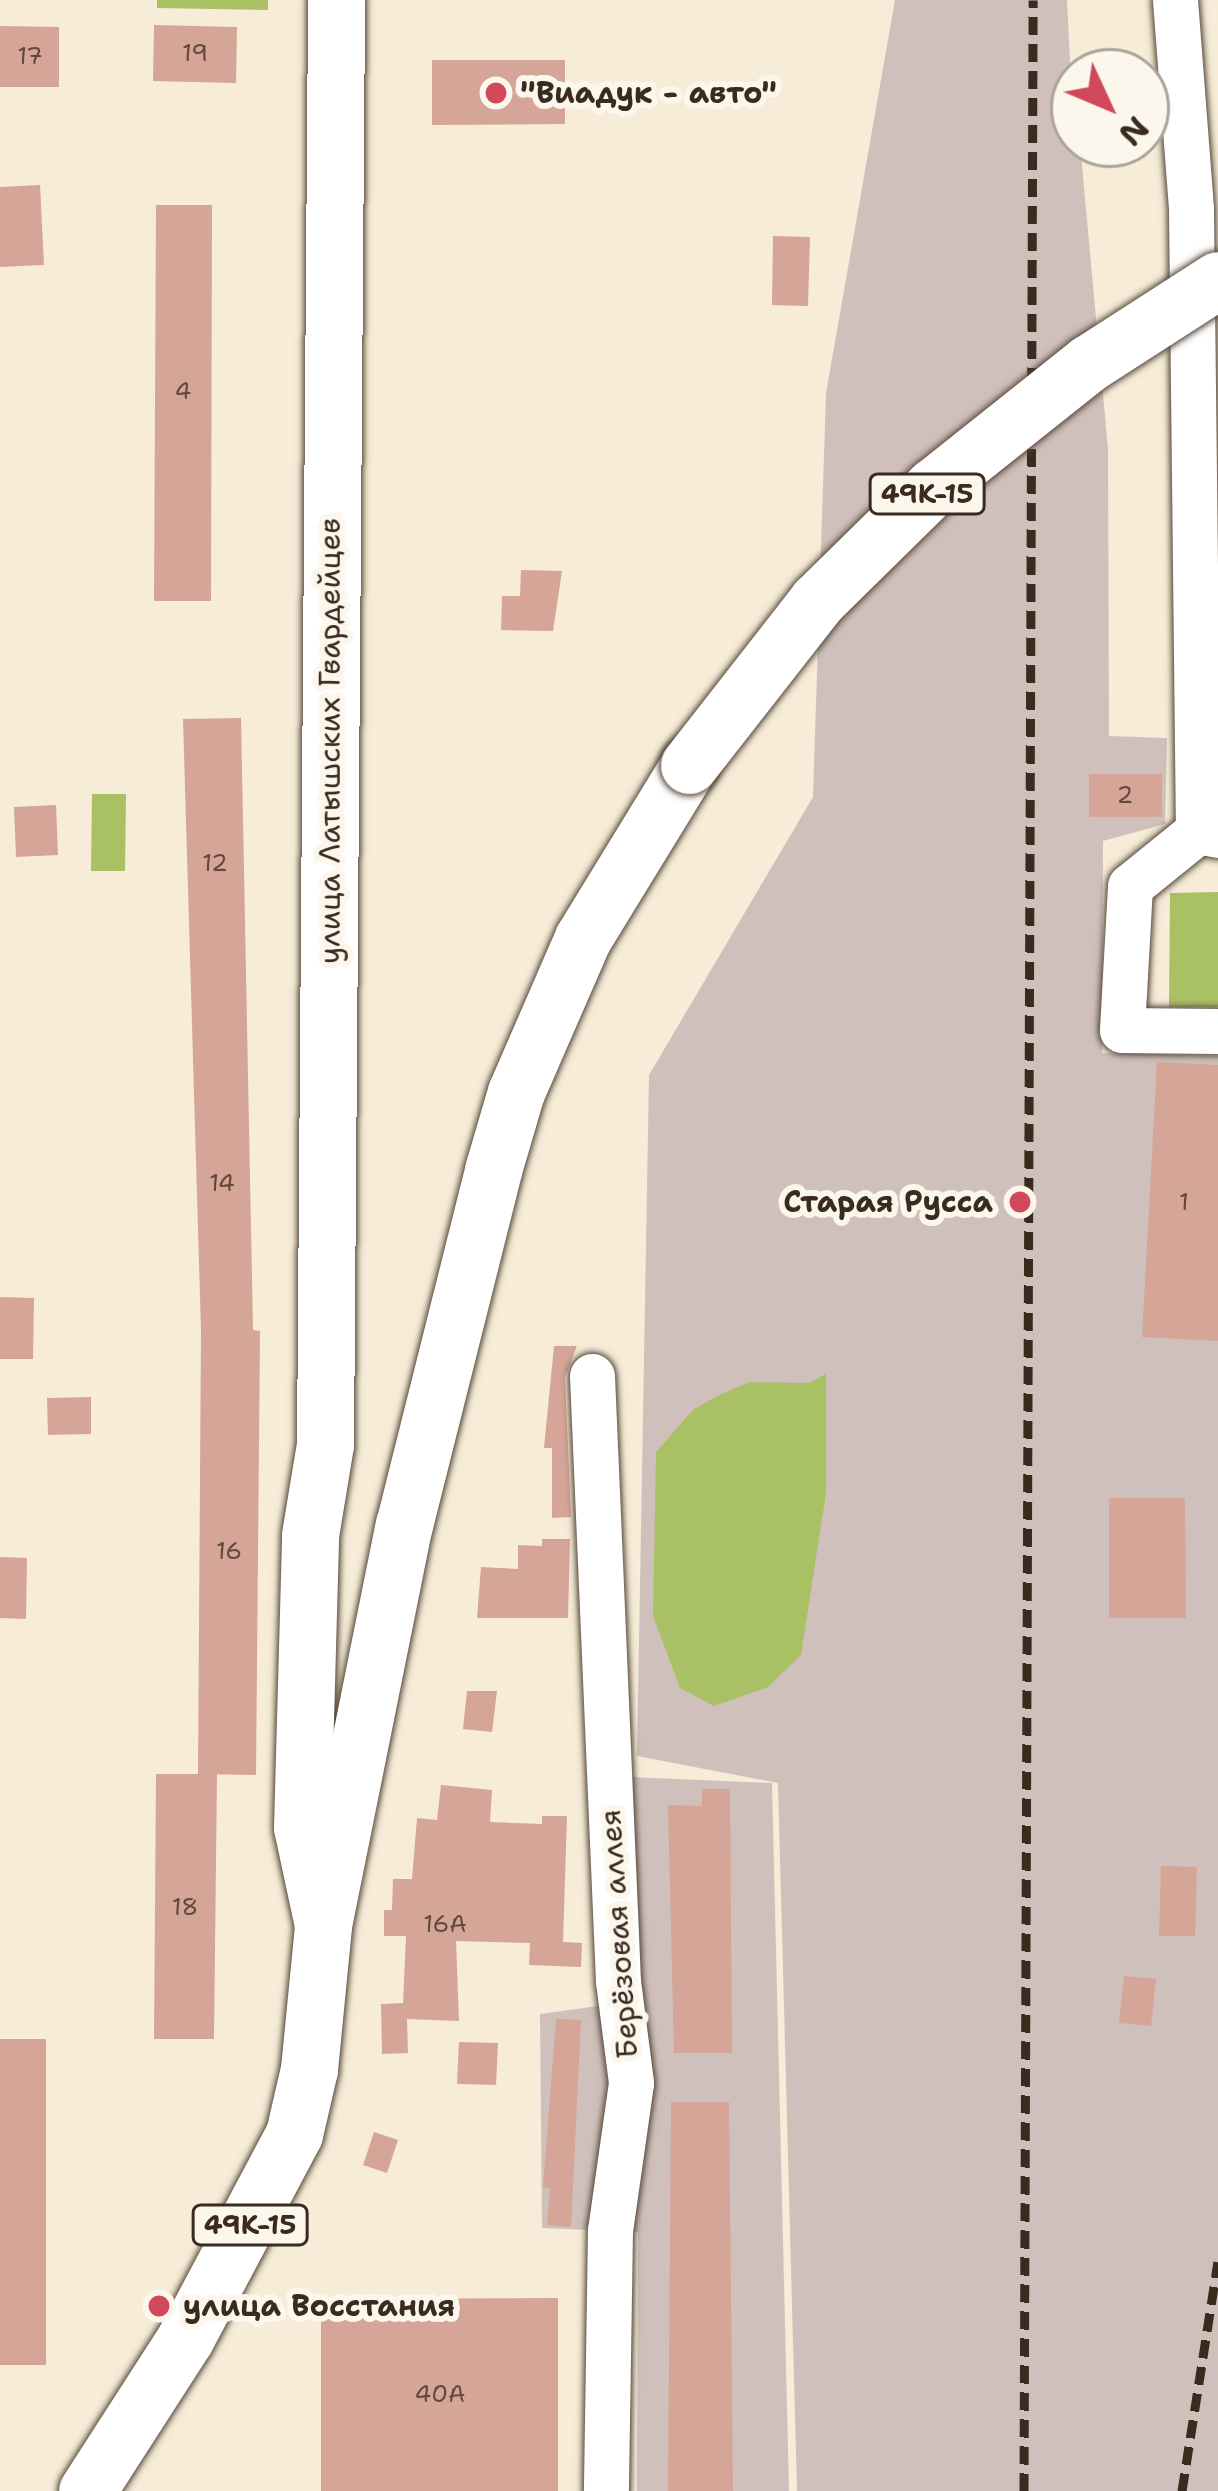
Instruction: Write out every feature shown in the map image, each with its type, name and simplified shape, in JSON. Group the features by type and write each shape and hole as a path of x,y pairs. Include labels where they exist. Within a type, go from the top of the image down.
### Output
{"main road":[{"name":"улица Латышских Гвардейцев","path":"322,1925 302,1827 310,1535 324,1482 336,0"},
{"name":"49К-15","path":"87,2491 278,2174 309,2069 322,1925 404,1525 516,1092 584,938 689,765 817,601 933,488 1089,363 1218,280"},
{"path":"324,1482 335,1502 362,1520 404,1525"}],"street":[{"path":"1175,0 1191,209 1208,833 1130,886 1123,1030 1218,1031"},
{"name":"Берёзовая аллея","path":"592,1376 618,1981 631,2083 610,2230 606,2491"}],"shaded area":[{"path":"895,0 1067,0 1069,48 1050,48 1050,168 1082,168 1108,449 1109,736 1167,738 1165,824 1103,841 1102,1053 1218,1056 1218,2491 797,2491 778,1783 637,1756 649,1075 813,797 826,393"},
{"path":"630,1777 772,1783 789,2491 637,2491 638,2232 542,2228 540,2014 635,2001"}],"green space":[{"path":"157,0 268,0 268,10 157,8"},
{"path":"92,794 126,794 125,871 91,871"},
{"path":"1218,892 1218,1007 1169,1007 1170,893"},
{"path":"826,1374 826,1493 801,1655 768,1687 714,1706 680,1688 653,1616 656,1452 693,1410 721,1394 750,1382 809,1383"}],"building":[{"path":"154,25 237,27 236,83 153,81"},
{"path":"0,26 59,27 59,87 0,87"},
{"path":"432,60 565,60 565,124 432,125"},
{"path":"40,185 44,265 0,267 0,187"},
{"path":"156,205 212,205 211,601 154,601"},
{"path":"773,236 810,237 808,306 772,305"},
{"path":"521,570 562,571 553,631 501,630 502,596 520,596"},
{"path":"241,718 253,1330 260,1331 256,1775 198,1774 201,1331 183,719"},
{"path":"1089,774 1162,774 1162,817 1089,817"},
{"path":"56,805 58,855 16,857 14,807"},
{"path":"1157,1062 1218,1065 1218,1341 1142,1337"},
{"path":"0,1297 34,1298 33,1359 0,1359"},
{"path":"554,1346 577,1346 565,1377 571,1517 552,1518 552,1448 544,1448"},
{"path":"91,1397 91,1434 48,1435 47,1398"},
{"path":"1109,1498 1185,1498 1186,1618 1109,1618"},
{"path":"542,1539 570,1539 568,1618 477,1618 481,1567 518,1569 518,1545 542,1546"},
{"path":"0,1557 27,1558 26,1619 0,1618"},
{"path":"467,1691 497,1691 492,1732 463,1729"},
{"path":"156,1774 217,1774 214,2039 154,2039"},
{"path":"441,1785 492,1790 490,1822 542,1824 542,1816 567,1816 563,1942 582,1943 581,1967 529,1965 530,1943 456,1941 459,2021 407,2019 408,2053 382,2054 381,2004 403,2003 406,1936 384,1936 384,1910 392,1910 393,1879 412,1879 417,1818 437,1820"},
{"path":"702,1789 730,1789 732,2053 674,2053 668,1805 702,1806"},
{"path":"1161,1866 1197,1867 1195,1936 1159,1936"},
{"path":"1124,1976 1156,1979 1151,2026 1119,2023"},
{"path":"556,2019 581,2020 571,2227 547,2225 550,2188 543,2187"},
{"path":"0,2039 46,2039 46,2365 0,2365"},
{"path":"459,2042 498,2043 496,2085 457,2084"},
{"path":"671,2102 729,2102 733,2491 668,2491"},
{"path":"374,2132 398,2140 387,2173 363,2165"},
{"path":"558,2298 558,2491 321,2491 321,2299"}],"railway":[{"path":"1024,2491 1033,0"},
{"path":"1182,2491 1218,2262"}],"place":[{"name":"\"Виадук - авто\"","path":"496,93"},
{"name":"Старая Русса","path":"1020,1202"},
{"name":"улица Восстания","path":"159,2306"}]}
